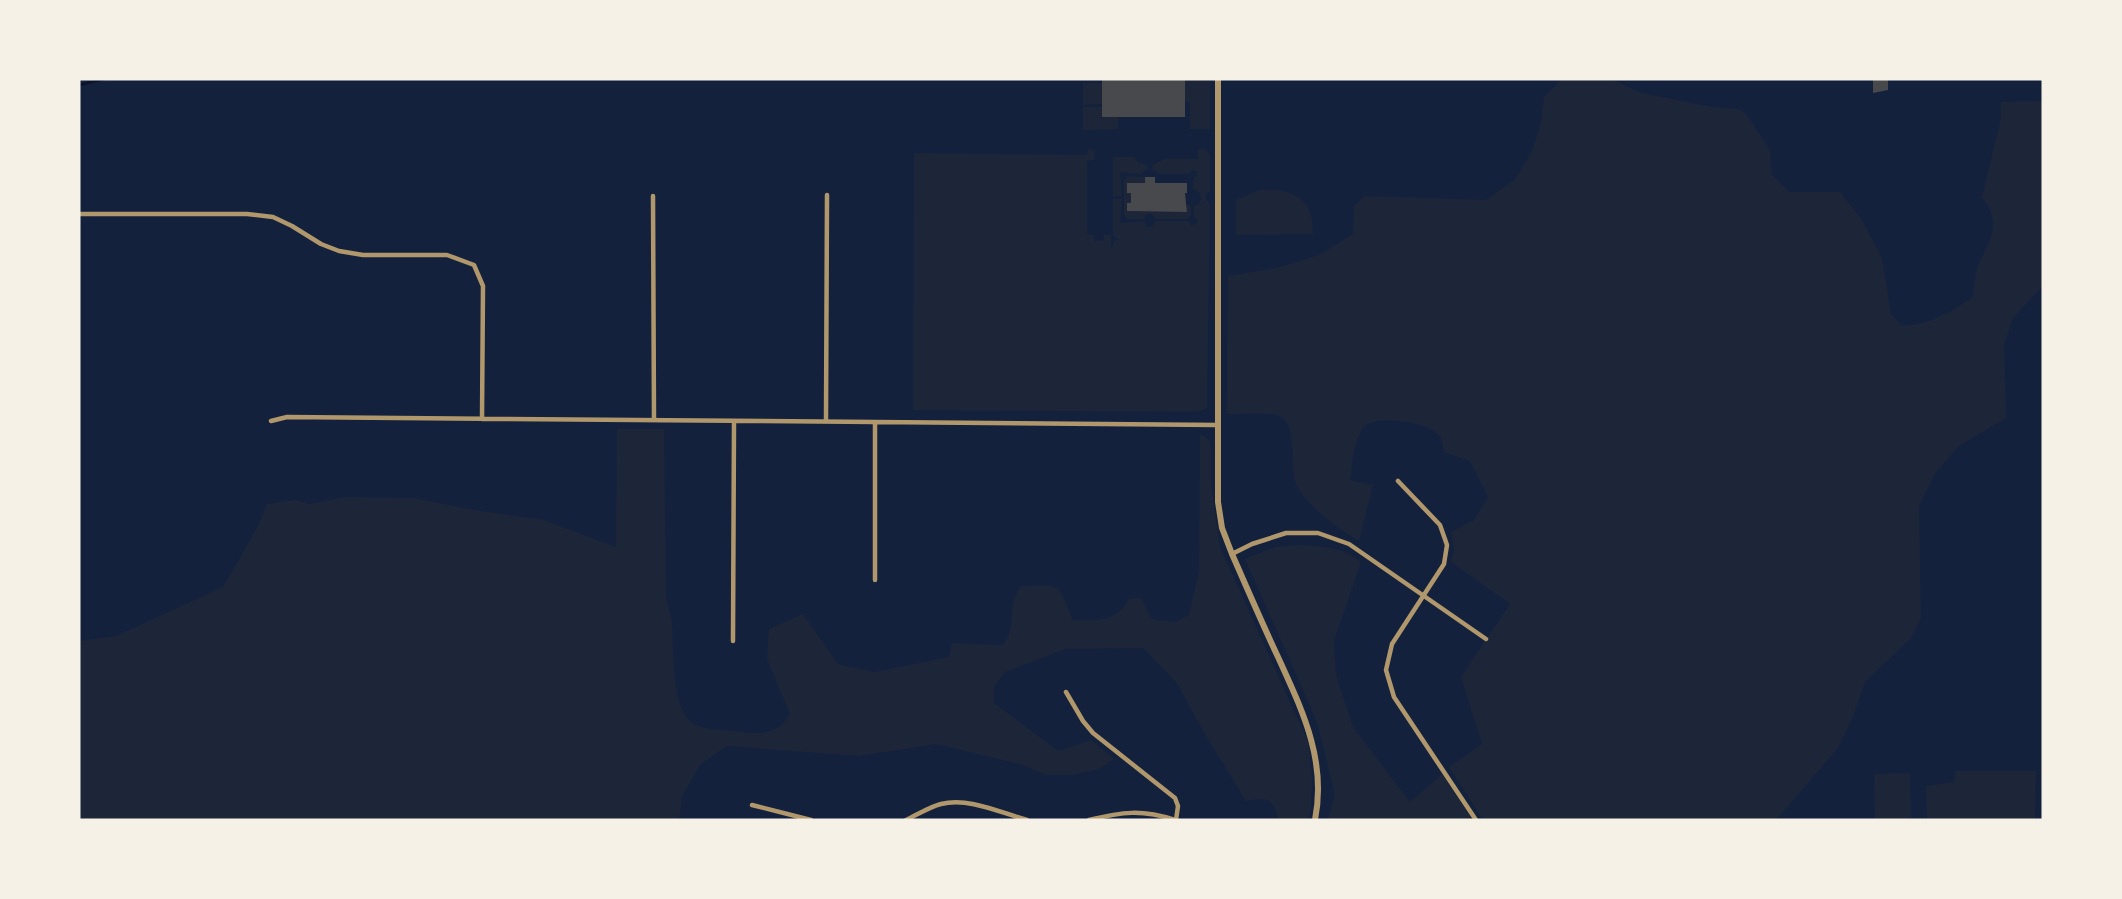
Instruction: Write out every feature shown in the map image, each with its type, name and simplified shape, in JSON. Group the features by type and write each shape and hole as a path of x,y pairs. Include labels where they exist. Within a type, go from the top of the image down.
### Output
{"street":[{"path":"1218,79 1218,502 1222,528 1232,554 1308,725 1318,762 1319,800 1315,820"},
{"path":"825,421 827,195"},
{"path":"653,196 654,420"},
{"path":"79,214 247,214 273,217 339,251 363,256 447,255 474,265 483,286 482,419"},
{"path":"271,421 287,416 1217,425"},
{"path":"733,641 734,421"},
{"path":"875,580 876,422"},
{"path":"1398,481 1440,525 1447,545 1444,564 1392,644 1386,670 1394,697 1476,820"},
{"path":"1232,554 1286,533 1318,533 1349,544 1486,639"},
{"path":"1066,692 1093,733 1175,798 1178,806 1175,820 1134,811 1089,820"},
{"path":"906,820 941,804 970,804 1027,820"},
{"path":"752,806 811,820"}],"shaded area":[{"path":"1185,79 1210,79 1210,129 1190,129 1190,102 1185,101"},
{"path":"1562,79 1612,79 1641,93 1711,107 1739,109 1746,114 1770,150 1772,175 1790,192 1840,192 1862,220 1882,258 1891,314 1902,326 1939,317 1973,297 1976,272 1993,230 1992,215 1982,197 2001,118 2001,102 2043,101 2043,286 2013,318 2004,345 2006,418 1959,446 1936,472 1919,506 1921,618 1911,638 1865,682 1853,717 1838,748 1776,820 1483,820 1449,767 1482,744 1461,677 1510,604 1451,562 1454,551 1451,532 1474,520 1488,497 1470,461 1444,452 1440,436 1425,427 1390,420 1370,423 1364,427 1356,446 1350,480 1373,485 1359,541 1324,516 1301,492 1294,476 1290,429 1281,417 1270,414 1227,414 1228,276 1277,268 1319,255 1353,234 1354,206 1365,196 1486,200 1515,179 1532,151 1541,122 1544,97"},
{"path":"1083,83 1102,83 1102,104 1083,105"},
{"path":"1083,107 1102,107 1102,116 1118,117 1118,129 1083,130"},
{"path":"1088,148 1095,151 1094,160 1087,161 1087,234 1094,235 1095,241 1103,241 1104,235 1111,235 1111,248 1113,242 1118,239 1113,235 1113,199 1122,199 1120,223 1144,221 1147,227 1152,227 1156,221 1189,221 1191,225 1196,224 1198,220 1194,217 1194,206 1199,204 1201,198 1199,192 1193,189 1196,171 1192,170 1189,174 1160,174 1152,169 1152,165 1164,159 1198,159 1198,149 1205,149 1210,154 1210,191 1206,195 1206,200 1210,203 1207,408 1198,412 913,410 914,153 1087,155"},
{"path":"1113,157 1134,157 1138,162 1147,165 1148,169 1140,174 1120,172 1122,196 1113,196"},
{"path":"1128,176 1147,177 1145,183 1131,193 1128,211 1186,212 1187,204 1191,206 1191,215 1187,219 1155,219 1152,214 1147,214 1144,219 1128,219 1124,215 1124,180"},
{"path":"1260,190 1283,191 1300,198 1310,212 1313,234 1236,235 1236,200"},
{"path":"617,429 664,429 666,597 672,623 675,679 682,708 688,718 701,727 758,733 771,731 781,725 790,714 767,659 769,629 803,614 838,664 874,672 949,657 952,643 1003,645 1008,637 1016,594 1021,586 1057,588 1073,620 1112,616 1124,607 1129,599 1141,598 1152,619 1175,622 1189,615 1199,572 1200,434 1209,440 1211,450 1211,483 1220,547 1308,742 1312,779 1308,820 1278,820 1272,803 1264,799 1246,801 1177,683 1143,648 1066,649 1005,672 994,687 994,703 1058,751 1091,740 1114,759 1099,769 1072,775 1046,775 1023,765 936,744 859,756 727,746 701,764 682,796 679,820 79,820 79,641 116,636 223,587 257,528 267,504 295,500 309,504 345,497 413,498 544,520 616,547"},
{"path":"1295,545 1338,550 1361,562 1334,641 1336,675 1353,727 1410,802 1442,774 1473,820 1328,820 1335,795 1317,722 1245,559 1275,547"},
{"path":"1955,771 2036,771 2035,820 1927,820 1926,786 1954,782"},
{"path":"1910,773 1911,820 1875,820 1874,774"}],"building":[{"path":"1102,79 1185,79 1185,117 1102,117"},
{"path":"1873,79 1888,79 1888,90 1873,93"},
{"path":"1145,177 1155,177 1155,183 1187,183 1187,212 1127,211 1127,203 1131,203 1131,193 1127,193 1127,183 1145,183"}],"waterway":[{"path":"79,85 104,79"}]}
